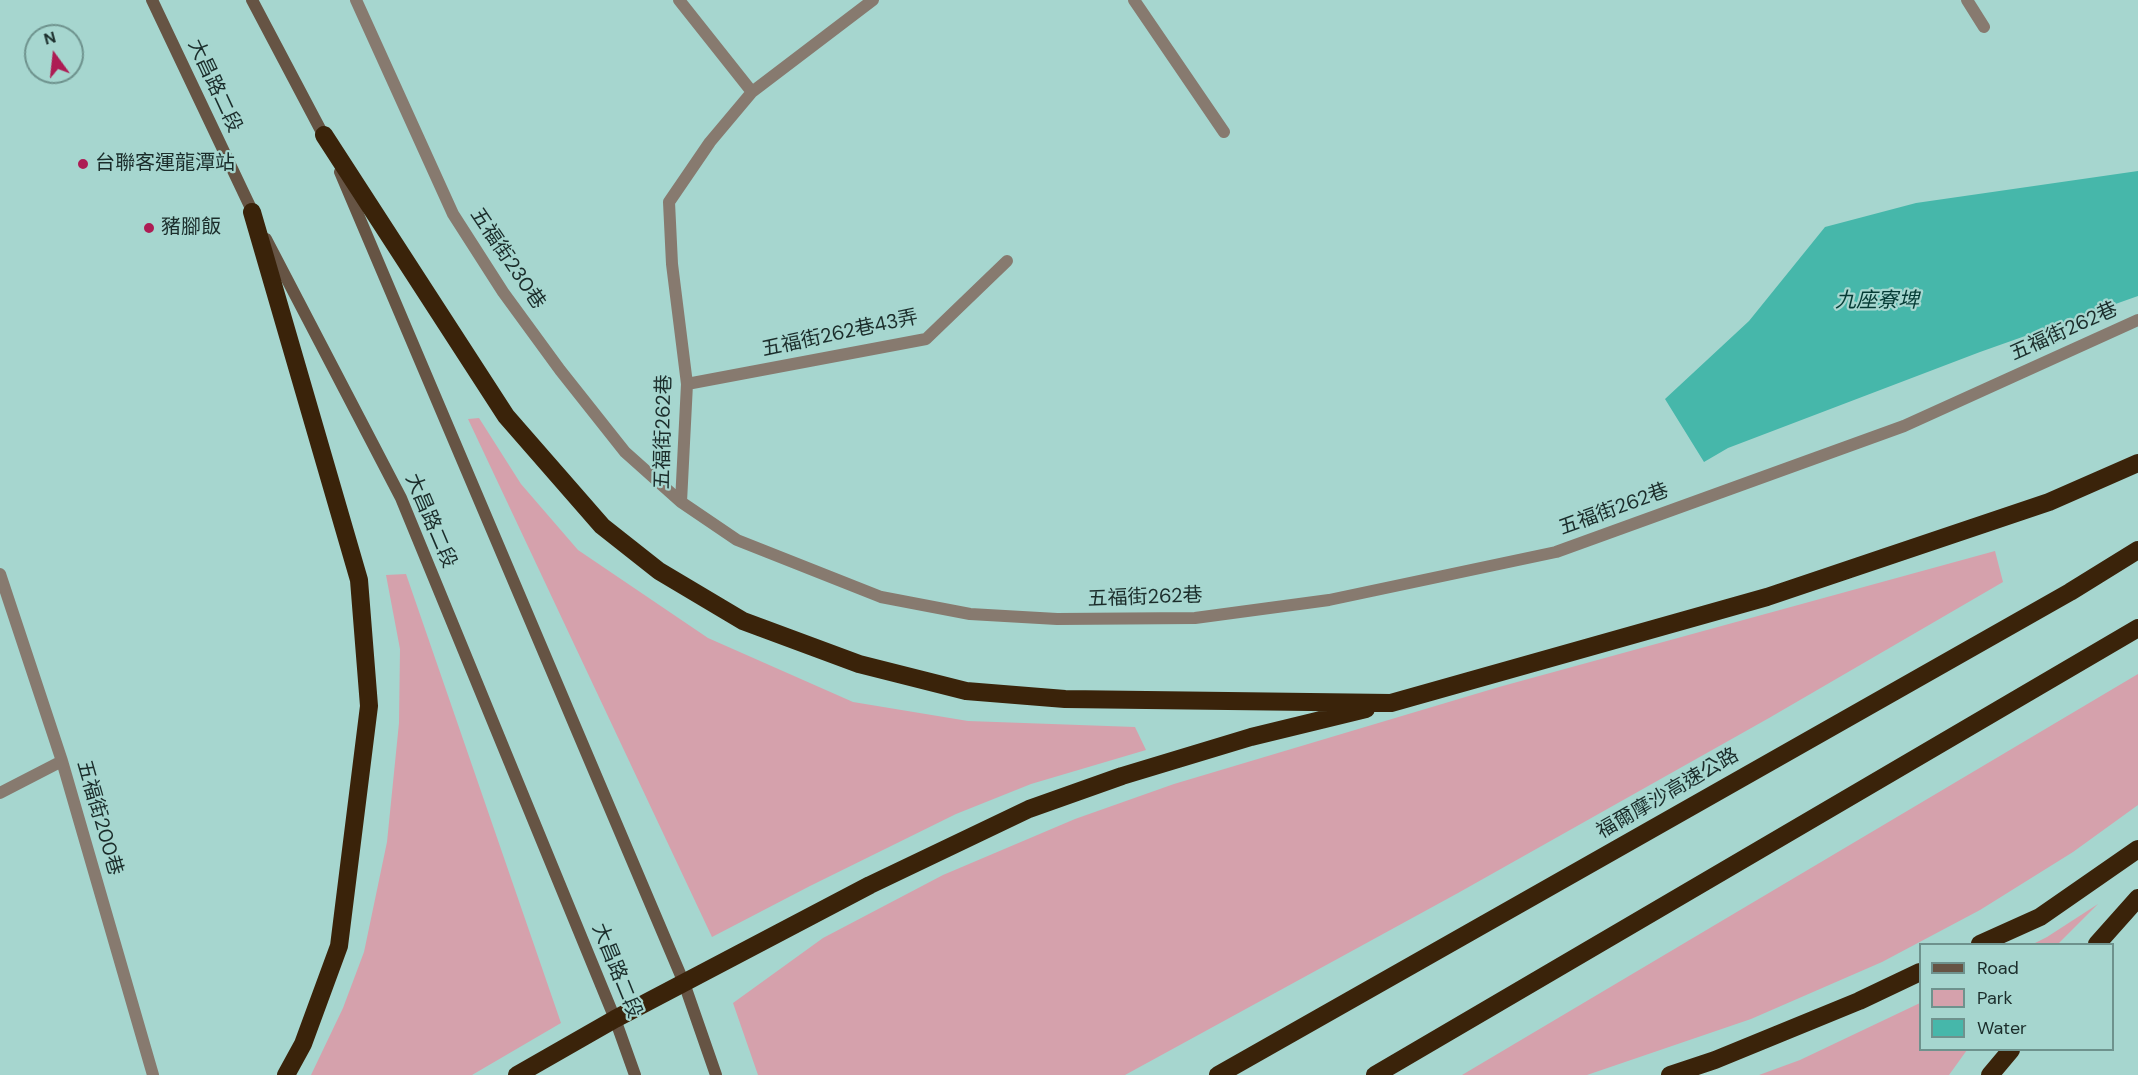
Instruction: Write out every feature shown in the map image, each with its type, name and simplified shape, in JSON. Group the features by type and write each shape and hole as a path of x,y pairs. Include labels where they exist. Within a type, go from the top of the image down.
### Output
{"highway":[{"path":"324,135 506,416 602,525 651,564 742,621 859,664 966,691 1065,699 1391,703"},
{"path":"252,212 359,580 369,706 339,946 303,1044 286,1075"},
{"path":"517,1075 615,1019 870,885 1029,809 1122,776 1251,737 1391,703 1767,597 2049,502 2138,462"},
{"name":"福爾摩沙高速公路","path":"1218,1075 2059,597 2138,549"},
{"path":"1375,1075 2138,628"},
{"path":"1984,943 2040,917 2138,849"},
{"path":"2099,943 2138,898"},
{"path":"1670,1075 1715,1060 1848,1006 1919,972"},
{"path":"1990,1075 2010,1051"}],"main road":[{"name":"大昌路二段","path":"152,0 252,212 401,498 615,1019 635,1075"},
{"path":"252,0 324,135 684,982 716,1075"}],"lane":[{"name":"五福街230巷","path":"356,0 453,214 503,292 560,370 625,452 681,502"},
{"path":"680,0 752,92"},
{"name":"五福街262巷","path":"873,0 752,92 710,142 669,202 672,264 687,384 681,502 738,540 881,597 981,615 1057,620 1196,618 1329,600 1556,552 1904,426 2138,320"},
{"path":"1134,0 1224,132"},
{"path":"1967,0 1984,27"},
{"name":"五福街262巷43弄","path":"687,384 926,339 1007,261"},
{"name":"五福街200巷","path":"0,574 62,761 153,1075"},
{"path":"0,616 12,609"},
{"path":"0,793 62,761"}],"green space":[{"path":"479,418 521,484 578,550 708,638 853,702 968,721 1135,727 1146,750 1031,784 956,814 712,937 468,419"},
{"path":"1995,551 2003,582 1769,718 1458,893 1125,1075 758,1075 733,1003 823,938 943,875 1075,819 1174,784 1499,687"},
{"path":"406,574 561,1023 472,1075 311,1075 343,1008 364,952 387,842 399,723 400,649 386,575"},
{"path":"2138,674 2138,805 2073,852 1980,910 1882,962 1751,1019 1587,1075 1462,1075"},
{"path":"2098,904 2059,943 2035,943"},
{"path":"1919,1003 1919,1051 1966,1051 1949,1075 1759,1075 1800,1060"}],"water":[{"name":"九座寮埤","path":"2138,171 2138,296 1980,352 1728,448 1704,462 1665,399 1749,321 1825,227 1916,203"}],"place":[{"name":"台聯客運龍潭站","path":"83,164"},
{"name":"豬腳飯","path":"149,228"}]}
